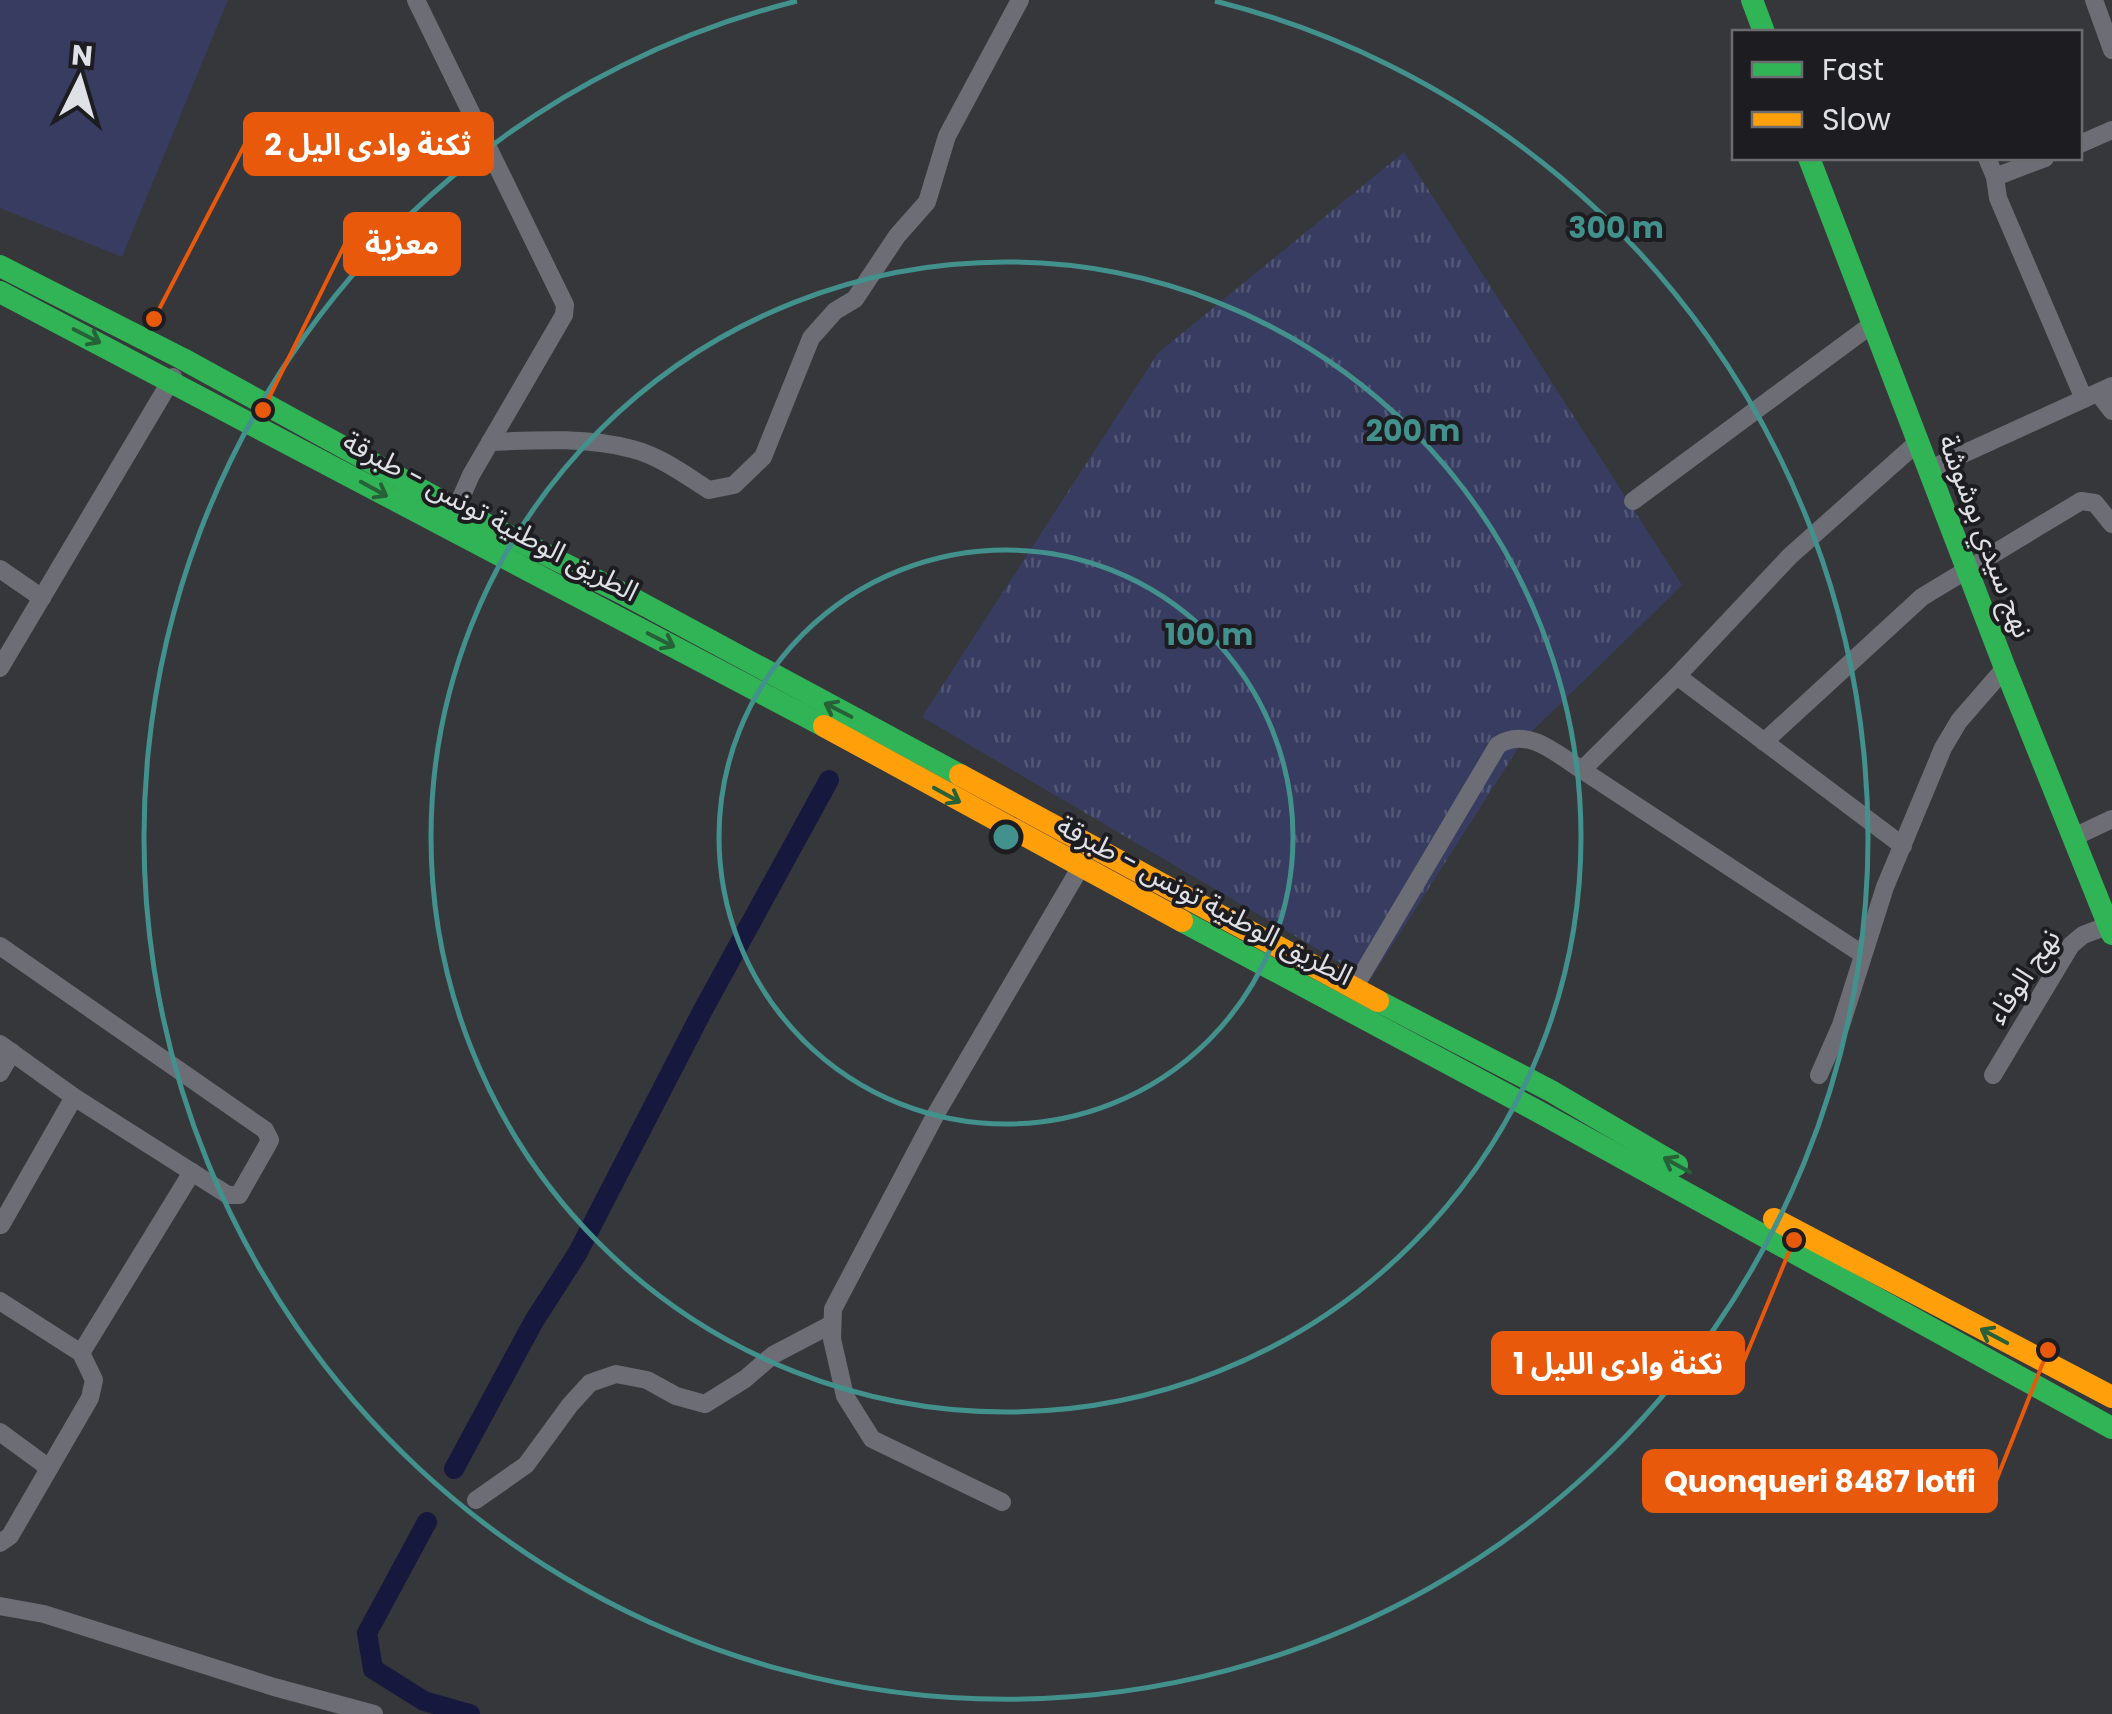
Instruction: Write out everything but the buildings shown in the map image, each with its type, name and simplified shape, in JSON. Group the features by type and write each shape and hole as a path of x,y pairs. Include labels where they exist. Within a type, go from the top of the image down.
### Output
{"main road":[{"path":"1752,0 1763,30"},
{"name":"نهج سيدي بوشوشة","path":"1809,160 2005,668 2111,928"},
{"name":"الطريق الوطنية تونس - طبرقة","path":"0,266 716,668 1080,868 1539,1112 2112,1428"},
{"name":"الطريق الوطنية تونس - طبرقة","path":"0,292 178,369"},
{"name":"الطريق الوطنية تونس - طبرقة","path":"452,518 626,594 1551,1091 1773,1218 2112,1396"},
{"path":"1409,1045 1420,1024"}],"street":[{"path":"416,0 565,305 564,316 490,442 452,518"},
{"path":"490,442 595,443 633,449 709,490 734,484 763,457 812,338 835,311 855,299 897,236 926,202 947,136 1020,0"},
{"path":"2094,0 2112,50"},
{"path":"2082,143 2112,130"},
{"path":"1988,160 1996,177 1998,198 2098,393 2112,411"},
{"path":"1996,177 2040,160"},
{"path":"1633,501 1871,324"},
{"path":"0,668 178,369"},
{"path":"1928,470 2098,393"},
{"path":"1582,770 1790,556 1918,442"},
{"path":"1764,742 1894,620 1944,580 2081,501 2095,503 2112,524"},
{"path":"0,568 42,598"},
{"path":"1819,1075 1943,748 1959,721 2005,668"},
{"path":"1677,676 1903,846"},
{"path":"1354,988 1498,746 1516,737 1526,738 1582,770 1862,954"},
{"path":"2072,838 2112,819"},
{"path":"1002,1502 872,1439 844,1396 832,1339 832,1309 937,1112 1080,868"},
{"name":"نهج الوفاء","path":"1994,1074 2072,945 2083,934 2111,928"},
{"path":"0,946 268,1134 268,1144 239,1195 228,1195 74,1098 6,1048 0,1073"},
{"path":"1,1225 74,1098"},
{"path":"81,1353 192,1172"},
{"path":"0,1301 81,1353 94,1380 90,1398 10,1536 0,1543"},
{"path":"476,1500 526,1465 590,1382 616,1374 647,1380 676,1396 706,1404 774,1355 832,1324"},
{"path":"0,1432 49,1468"},
{"path":"0,1606 44,1614 274,1688 374,1714"}],"green space":[{"path":"0,0 228,0 122,257 0,208"},
{"path":"1404,152 1682,585 1524,739 1370,980 922,717 1158,353"}],"waterway":[{"path":"454,1469 534,1321 577,1254 703,1010 829,780"},
{"path":"427,1522 367,1633 373,1669 424,1701 470,1714"}],"traffic: fast":[{"path":"1752,0 1763,30"},
{"path":"1810,160 2112,934"},
{"path":"0,266 183,359 456,509 626,595 960,775"},
{"path":"0,292 824,726"},
{"path":"1182,921 1539,1112 2112,1428"},
{"path":"1378,1001 1551,1091 1677,1165"}],"traffic: slow":[{"path":"824,726 1182,921"},
{"path":"960,775 1378,1001"},
{"path":"1774,1219 2112,1397"}],"place":[{"name":"ثكنة وادى اليل 2","path":"154,319"},
{"name":"معزية","path":"263,410"},
{"name":"نكنة وادى الليل 1","path":"1794,1240"},
{"name":"Quonqueri 8487 lotfi","path":"2048,1350"}]}
